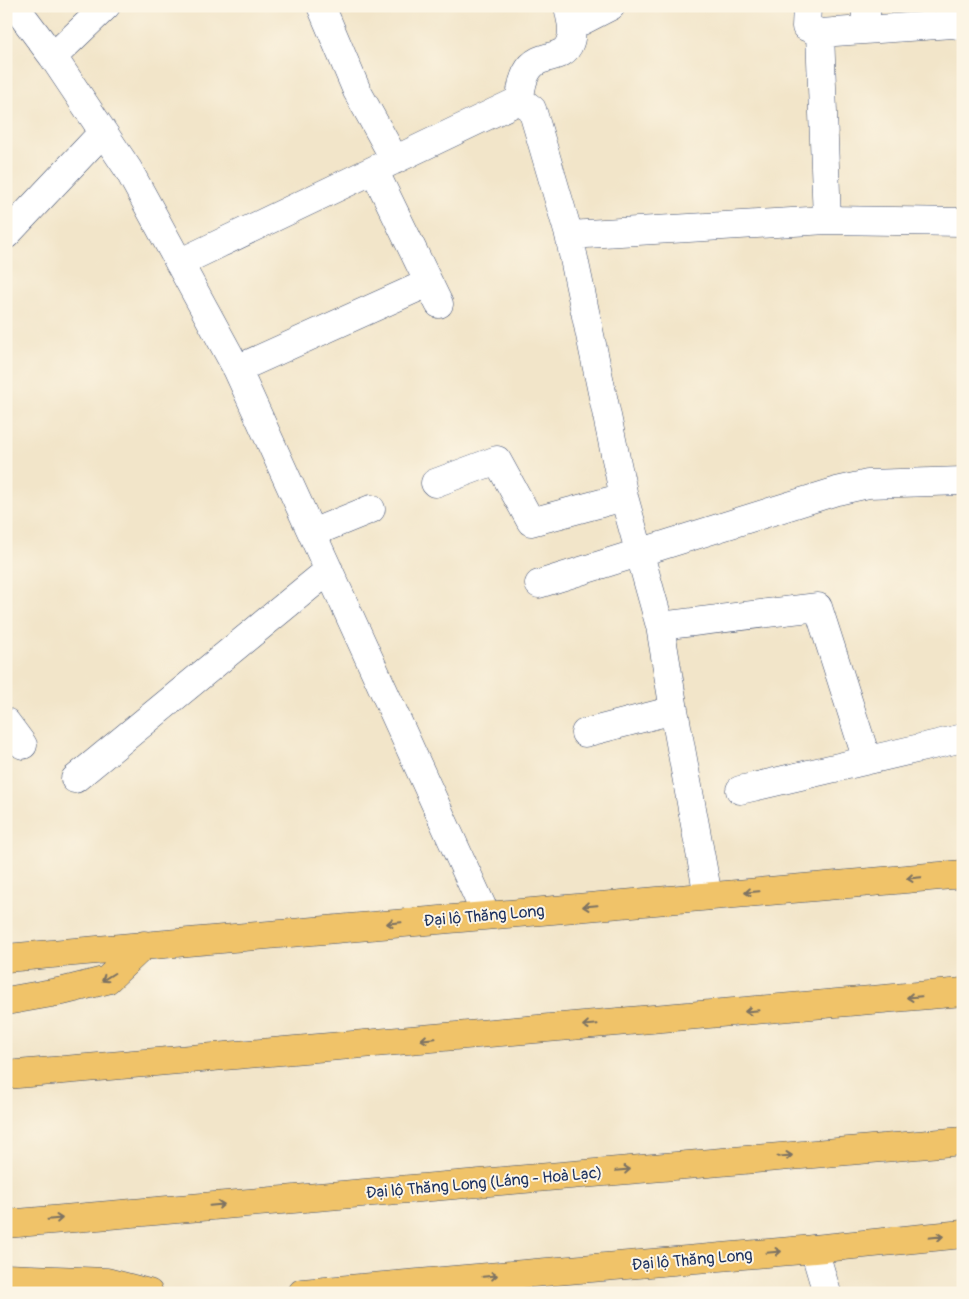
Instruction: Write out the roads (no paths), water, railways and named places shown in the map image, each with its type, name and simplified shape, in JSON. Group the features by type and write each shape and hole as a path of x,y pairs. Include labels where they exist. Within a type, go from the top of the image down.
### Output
{"main road":[{"name":"Đại lộ Thăng Long","path":"6,958 963,874"},
{"path":"6,1001 63,991 107,980 144,945"},
{"path":"6,1075 963,992"},
{"name":"Đại lộ Thăng Long (Láng - Hoà Lạc)","path":"6,1224 963,1141"},
{"name":"Đại lộ Thăng Long","path":"302,1293 814,1249 963,1234"},
{"path":"6,1278 107,1282 150,1293"}],"street":[{"path":"15,6 53,57 128,170 237,369 486,915"},
{"path":"53,57 106,6"},
{"path":"237,369 434,293 357,91 321,6"},
{"path":"520,100 522,83 529,70 537,61 560,55 570,43 570,16 610,6"},
{"path":"808,6 806,27 820,32 865,18 957,19"},
{"path":"820,32 827,220"},
{"path":"178,263 520,100"},
{"path":"520,100 532,109 570,235 624,497 660,626 708,896"},
{"path":"6,235 102,132"},
{"path":"570,235 827,220 963,222"},
{"path":"435,483 497,460 531,522 624,497"},
{"path":"538,584 837,491 868,484 963,481"},
{"path":"312,533 371,509"},
{"path":"75,779 329,570"},
{"path":"660,626 818,607 867,760"},
{"path":"585,733 674,710"},
{"path":"6,722 24,745"},
{"path":"740,790 963,738"},
{"path":"814,1249 827,1293"}]}
